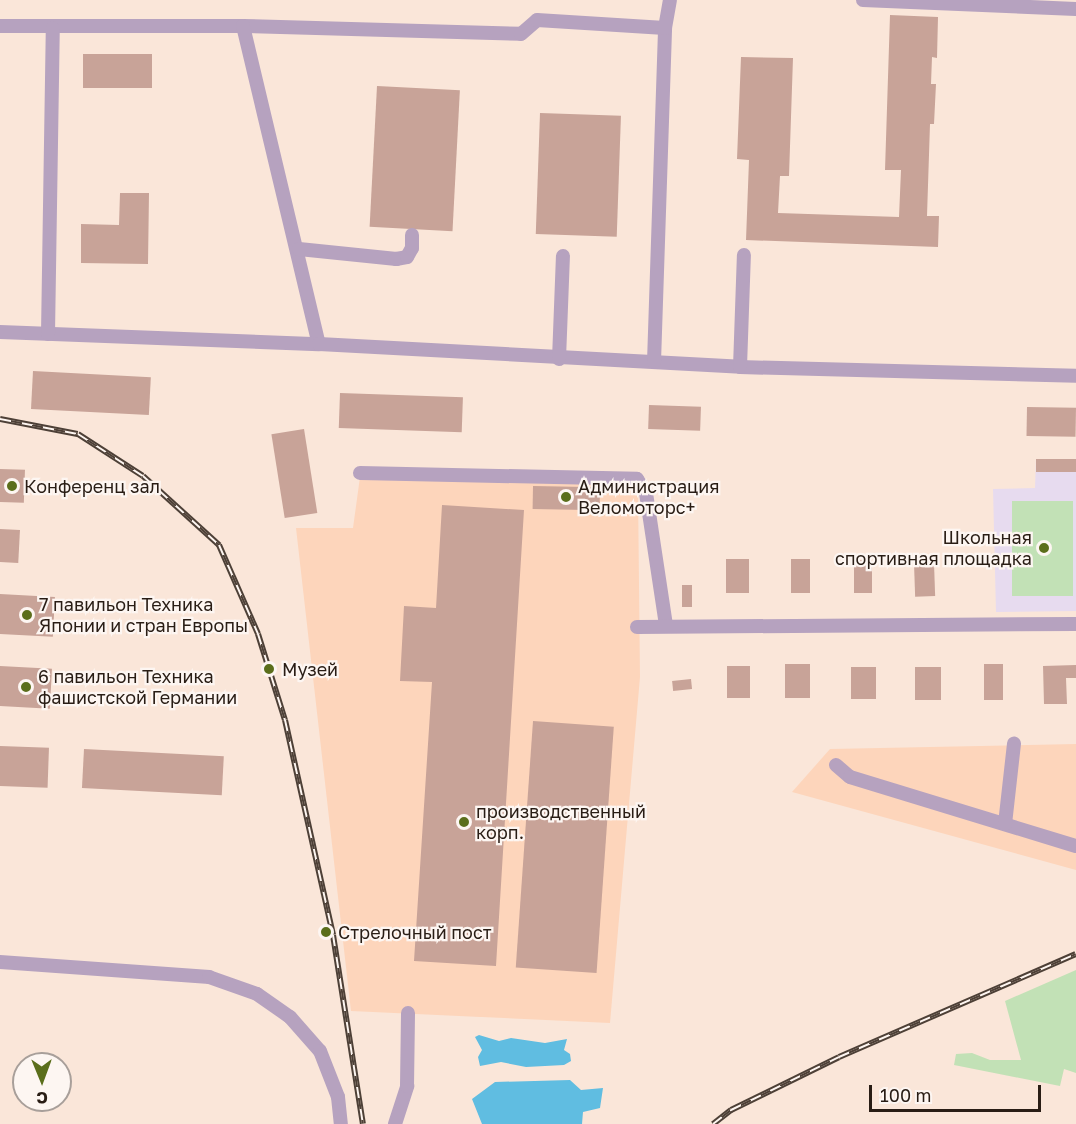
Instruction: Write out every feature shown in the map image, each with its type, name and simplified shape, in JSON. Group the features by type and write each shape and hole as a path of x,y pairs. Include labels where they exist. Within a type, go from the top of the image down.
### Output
{"street":[{"path":"654,362 665,28 670,0"},
{"path":"863,0 1076,9"},
{"path":"0,26 53,28 243,26 521,34 537,20 665,28"},
{"path":"243,26 299,249 319,344"},
{"path":"48,334 53,28"},
{"path":"299,249 396,259 407,257 412,248 412,235"},
{"path":"740,367 744,255"},
{"path":"559,359 562,256"},
{"path":"0,332 319,344 559,359 740,367 1076,376"},
{"path":"360,473 637,479 646,493 666,626"},
{"path":"638,627 1076,624"},
{"path":"1005,824 1014,744"},
{"path":"836,765 850,777 1076,846"},
{"path":"0,962 209,977 257,994 290,1017 320,1051 338,1097 341,1124"},
{"path":"394,1124 407,1086 408,1013"}],"shaded area":[{"path":"1036,459 1076,459 1076,611 996,612 993,489 1035,488"},
{"path":"360,477 630,482 638,490 640,677 610,1023 351,1011 296,528 353,528"},
{"path":"1076,744 1076,870 792,792 830,749"}],"green space":[{"name":"Школьная спортивная площадка","path":"1012,501 1073,501 1073,596 1012,596"},
{"path":"1076,970 1076,1073 1064,1069 1060,1086 954,1065 956,1054 972,1053 990,1060 1021,1060 1005,1001"}],"water":[{"path":"479,1035 499,1041 511,1038 545,1043 567,1039 564,1050 570,1054 571,1061 564,1065 526,1067 501,1062 480,1066 478,1057 482,1050 475,1037"},
{"path":"570,1080 581,1090 603,1088 600,1108 583,1112 582,1124 482,1124 472,1099 495,1082"}],"building":[{"path":"890,15 938,17 937,58 932,57 931,84 936,84 934,124 930,124 927,216 939,216 938,247 746,240 749,160 737,159 741,57 793,58 789,176 780,176 778,213 899,217 901,170 885,170"},
{"path":"83,54 152,54 152,88 83,88"},
{"path":"377,86 460,90 453,231 370,227"},
{"path":"540,113 621,116 617,237 536,234"},
{"path":"120,193 149,193 148,264 81,263 81,224 119,225"},
{"path":"33,371 151,377 149,415 31,409"},
{"path":"340,393 463,397 462,432 339,428"},
{"path":"649,405 701,407 700,431 648,429"},
{"path":"1027,407 1076,408 1075,437 1026,436"},
{"path":"304,429 317,513 285,518 271,434"},
{"path":"1036,459 1076,459 1076,472 1036,472"},
{"name":"Конференц зал","path":"0,469 25,470 24,503 0,502"},
{"name":"Администрация Веломоторс+","path":"533,486 600,487 600,510 533,509"},
{"name":"производственный корп.","path":"442,505 524,510 496,966 414,961 432,682 400,681 404,606 436,608"},
{"path":"0,529 20,530 18,563 0,562"},
{"path":"726,559 749,559 749,593 726,593"},
{"path":"791,559 810,559 810,593 791,593"},
{"path":"854,560 872,560 872,593 854,593"},
{"path":"934,563 935,596 915,597 914,564"},
{"path":"682,585 692,585 692,607 682,607"},
{"name":"7 павильон Техника Японии и стран Европы","path":"0,594 55,597 53,637 0,634"},
{"path":"785,664 810,664 810,698 785,698"},
{"path":"984,664 1003,664 1003,700 984,700"},
{"path":"1076,665 1076,678 1066,678 1067,704 1044,704 1043,666"},
{"name":"6 павильон Техника фашистской Германии","path":"0,666 52,669 50,709 0,706"},
{"path":"727,666 750,666 750,698 727,698"},
{"path":"851,667 876,667 876,699 851,699"},
{"path":"915,667 941,667 941,700 915,700"},
{"path":"691,679 692,689 673,691 672,681"},
{"path":"533,721 614,727 597,973 516,967"},
{"path":"0,746 49,748 48,788 0,786"},
{"path":"84,749 224,756 222,795 82,788"}],"railway":[{"path":"0,419 78,434 143,476 219,545 258,634 285,720 333,935 363,1124"},
{"path":"713,1124 731,1110 839,1057 1076,954"}],"place":[{"name":"Конференц зал","path":"12,486"},
{"name":"Администрация Веломоторс+","path":"566,497"},
{"name":"Школьная спортивная площадка","path":"1044,548"},
{"name":"7 павильон Техника Японии и стран Европы","path":"27,615"},
{"name":"Музей","path":"269,669"},
{"name":"6 павильон Техника фашистской Германии","path":"26,687"},
{"name":"производственный корп.","path":"464,822"},
{"name":"Стрелочный пост","path":"326,932"}]}
